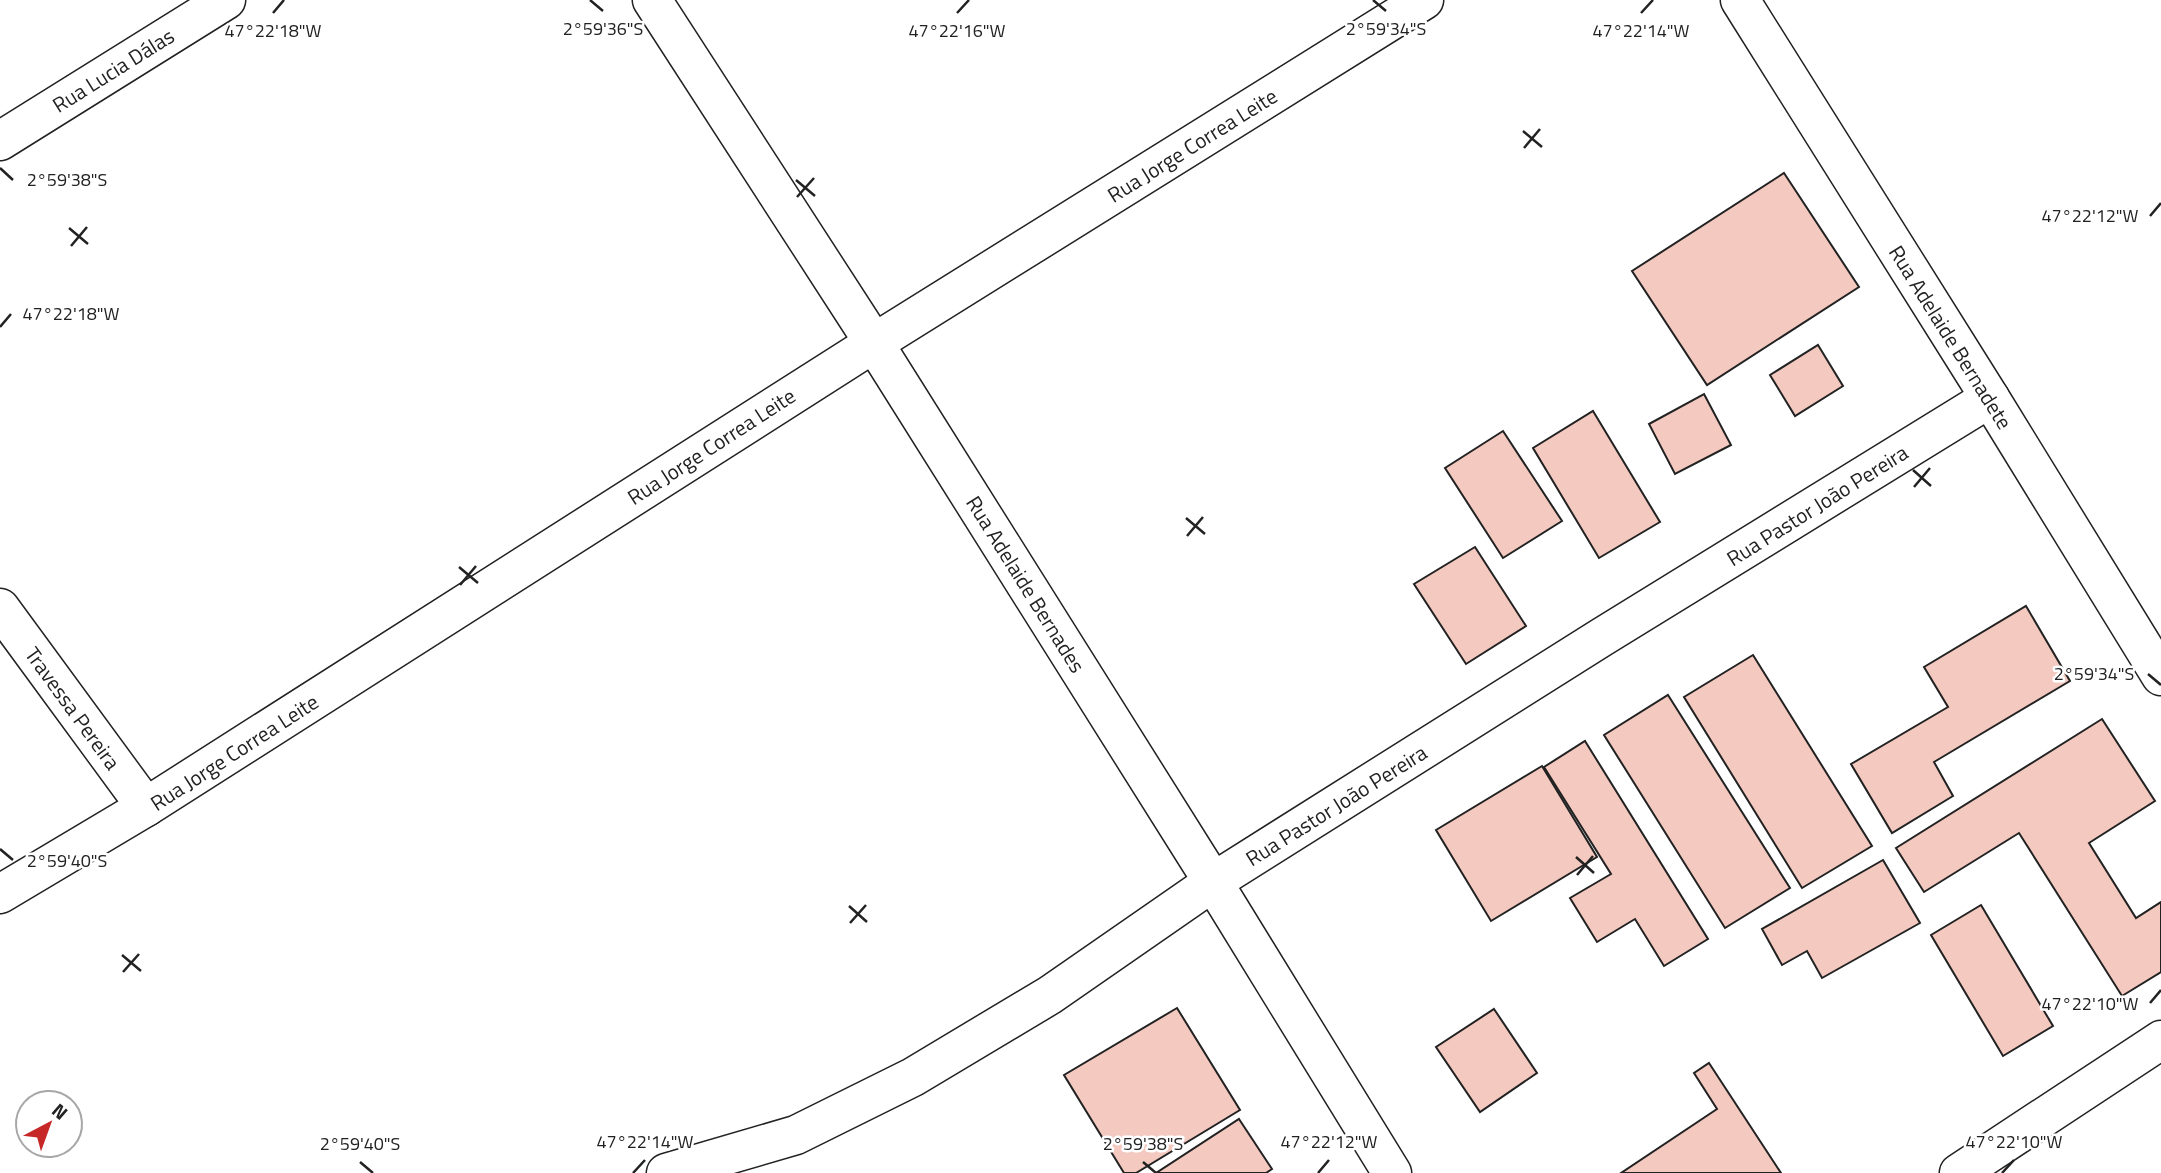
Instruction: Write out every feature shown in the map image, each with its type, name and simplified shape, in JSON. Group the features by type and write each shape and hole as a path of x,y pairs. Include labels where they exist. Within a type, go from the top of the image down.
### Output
{"street":[{"name":"Rua Lucia Dálas","path":"0,141 226,0"},
{"name":"Rua Adelaide Bernades","path":"652,0 874,342 1392,1173"},
{"name":"Rua Jorge Correa Leite","path":"0,894 146,807 874,342 1424,0"},
{"name":"Rua Adelaide Bernadete","path":"1740,0 2161,676"},
{"name":"Rua Pastor João Pereira","path":"666,1173 796,1135 913,1077 1050,995 1213,882 1602,637 1990,398"},
{"name":"Travessa Pereira","path":"0,608 146,807"},
{"path":"1982,1166 2161,1040"}],"building":[{"path":"1784,173 1859,287 1707,385 1632,271"},
{"path":"1818,345 1843,386 1795,416 1770,375"},
{"path":"1704,394 1731,445 1675,474 1649,424"},
{"path":"1593,411 1660,522 1599,558 1533,448"},
{"path":"1503,431 1562,521 1503,558 1445,468"},
{"path":"1475,547 1526,626 1466,664 1414,584"},
{"path":"2026,606 2070,681 1934,762 1953,796 1892,833 1851,764 1948,707 1924,667"},
{"path":"1753,655 1872,846 1802,888 1684,697"},
{"path":"1668,695 1790,888 1725,928 1604,735"},
{"path":"2102,719 2155,801 2089,843 2136,918 2161,902 2161,972 2122,996 2019,833 1924,892 1896,848"},
{"path":"1585,741 1708,939 1664,966 1635,919 1597,942 1570,898 1611,874 1544,767"},
{"path":"1542,766 1597,857 1491,921 1436,830"},
{"path":"1883,860 1920,923 1822,978 1807,951 1782,965 1762,929"},
{"path":"1981,905 2053,1026 2003,1056 1931,935"},
{"path":"1177,1008 1240,1110 1136,1173 1124,1173 1064,1075"},
{"path":"1494,1009 1537,1073 1480,1112 1436,1047"},
{"path":"1709,1063 1781,1173 1621,1173 1717,1109 1694,1073"},
{"path":"1239,1119 1272,1169 1266,1173 1156,1173"}]}
